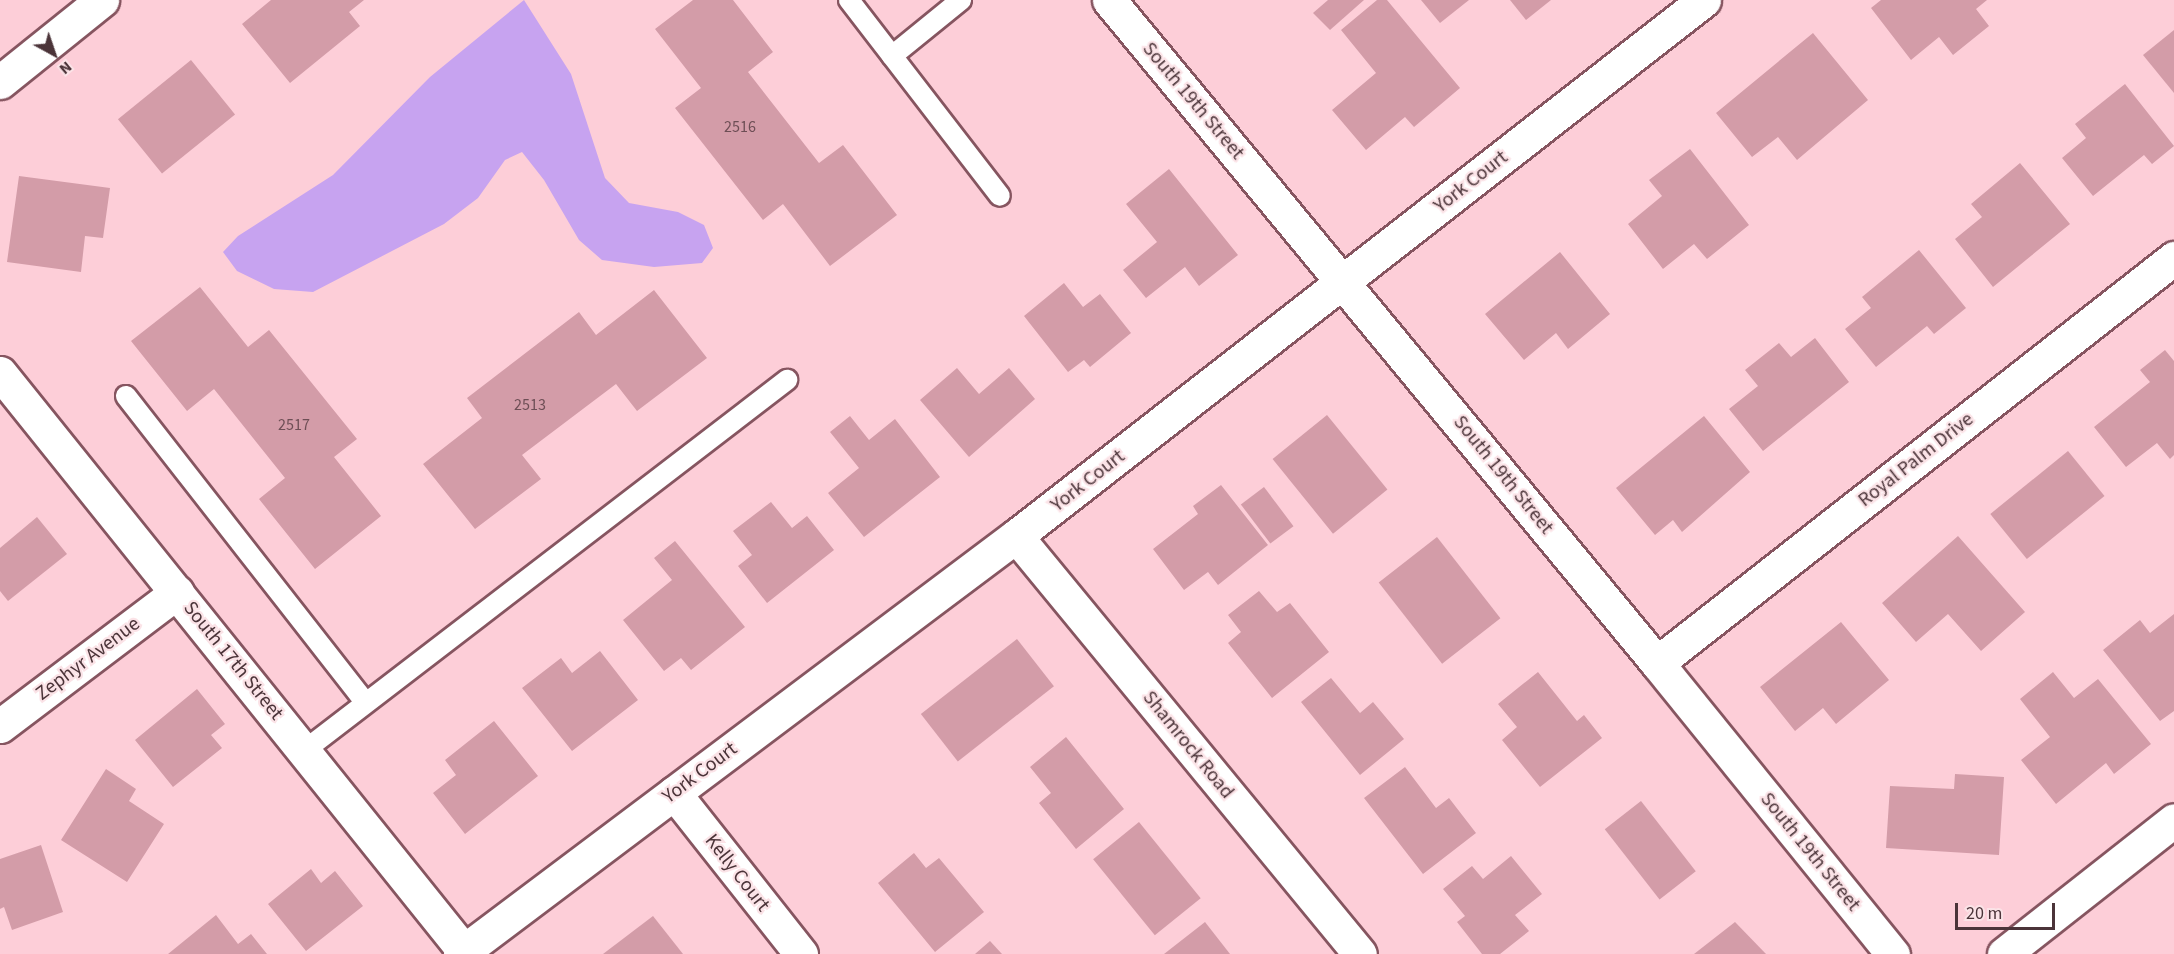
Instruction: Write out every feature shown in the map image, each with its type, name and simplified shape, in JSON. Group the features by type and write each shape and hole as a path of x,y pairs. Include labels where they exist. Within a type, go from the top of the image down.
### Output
{"street":[{"path":"0,82 102,0"},
{"name":"South 19th Street","path":"1110,0 1658,663 1893,954"},
{"name":"York Court","path":"462,953 1016,536 1704,0"},
{"name":"Royal Palm Drive","path":"1658,663 2174,258"},
{"name":"South 17th Street","path":"0,373 305,750 462,953"},
{"name":"Shamrock Road","path":"1016,536 1359,954"},
{"name":"Zephyr Avenue","path":"0,726 177,592"},
{"name":"Kelly Court","path":"674,793 801,954"},
{"path":"2004,954 2174,820"}],"lane":[{"path":"849,0 1000,196"},
{"path":"892,56 960,0"},
{"path":"305,750 788,380"},
{"path":"126,396 365,702"}],"shaded area":[{"path":"524,0 571,74 605,178 629,203 678,212 704,225 713,248 702,263 654,267 602,260 579,240 544,180 522,152 505,160 478,198 444,224 313,292 274,289 237,271 223,252 238,236 333,175 430,77"}],"building":[{"path":"271,0 364,0 349,12 360,26 290,83 242,24"},
{"path":"693,0 733,0 773,52 748,72 819,163 843,145 897,215 830,266 783,204 763,220 675,108 701,88 655,29"},
{"path":"1328,0 1364,0 1330,30 1313,13"},
{"path":"1377,0 1387,0 1460,88 1414,127 1405,117 1366,150 1332,110 1376,73 1341,30"},
{"path":"1421,0 1469,0 1440,23"},
{"path":"1510,0 1551,0 1526,20"},
{"path":"1881,0 1987,0 1976,9 1989,26 1953,55 1939,37 1911,60 1871,8"},
{"path":"2174,30 2174,93 2143,55"},
{"path":"1813,33 1868,100 1797,160 1778,137 1752,157 1716,113"},
{"path":"191,60 235,114 162,174 118,119"},
{"path":"2125,84 2174,146 2152,164 2144,155 2093,196 2062,158 2086,138 2075,124"},
{"path":"1690,149 1749,225 1707,259 1694,244 1663,269 1628,224 1662,196 1649,180"},
{"path":"2020,163 2070,224 1993,287 1955,239 1982,217 1971,204"},
{"path":"1169,169 1238,255 1199,286 1185,267 1146,298 1123,270 1157,242 1126,204"},
{"path":"19,176 110,188 103,238 85,236 81,272 7,262"},
{"path":"1919,250 1966,308 1934,334 1927,326 1876,367 1845,329 1871,308 1862,297"},
{"path":"1560,252 1610,314 1568,349 1556,333 1524,360 1485,314"},
{"path":"1064,283 1083,307 1100,294 1131,333 1090,367 1084,360 1068,372 1024,316"},
{"path":"200,287 248,347 269,330 357,439 334,457 381,516 315,569 259,499 285,478 214,389 187,411 131,341"},
{"path":"654,290 707,358 637,411 616,384 522,455 541,479 475,529 423,464 482,418 467,398 579,312 596,335"},
{"path":"1815,338 1849,382 1763,451 1729,409 1758,386 1745,370 1779,343 1791,357"},
{"path":"2165,350 2174,361 2174,455 2170,459 2157,443 2126,467 2094,427 2150,382 2140,370"},
{"path":"957,368 979,394 1009,368 1035,399 969,457 920,400"},
{"path":"1327,415 1387,490 1333,534 1273,459"},
{"path":"850,416 869,440 895,419 940,477 864,537 828,493 859,468 830,432"},
{"path":"1704,416 1750,472 1682,532 1673,520 1655,535 1616,488"},
{"path":"2068,451 2105,496 2027,559 1990,514"},
{"path":"1221,485 1268,545 1218,585 1208,572 1184,590 1153,549 1198,514 1193,506"},
{"path":"1264,487 1293,526 1270,544 1241,504"},
{"path":"771,502 792,528 807,516 834,550 767,603 738,566 752,555 733,531"},
{"path":"37,517 67,554 8,601 0,591 0,548"},
{"path":"1958,536 2025,612 1981,651 1948,614 1916,642 1882,603"},
{"path":"1437,537 1500,618 1442,664 1379,583"},
{"path":"675,541 745,627 691,670 681,658 664,671 623,620 672,580 654,558"},
{"path":"1259,591 1277,612 1290,603 1329,652 1272,698 1228,643 1241,632 1228,615"},
{"path":"2174,614 2174,711 2160,721 2103,650 2140,620 2150,633"},
{"path":"1841,622 1889,680 1836,724 1823,708 1795,731 1760,687"},
{"path":"1017,639 1054,686 958,761 921,714"},
{"path":"600,651 638,700 572,751 522,688 561,658 572,673"},
{"path":"1538,672 1577,721 1584,715 1602,738 1540,787 1502,740 1517,727 1498,704"},
{"path":"2053,672 2074,698 2098,679 2151,744 2114,774 2106,763 2056,804 2021,760 2050,737 2020,699"},
{"path":"1331,678 1360,713 1373,702 1404,739 1360,775 1301,702"},
{"path":"197,689 225,724 211,735 222,748 173,787 135,740"},
{"path":"494,721 538,776 465,834 433,793 456,775 445,760"},
{"path":"1066,737 1124,809 1076,849 1039,803 1051,793 1030,767"},
{"path":"1405,767 1436,808 1449,798 1476,833 1423,874 1364,798"},
{"path":"106,769 136,789 129,801 164,824 127,882 61,840"},
{"path":"1955,774 2004,777 1999,855 1886,848 1890,786 1954,789"},
{"path":"1641,801 1696,871 1660,899 1605,829"},
{"path":"1139,822 1201,898 1155,935 1093,859"},
{"path":"41,845 63,912 12,930 4,907 0,909 0,859"},
{"path":"914,853 926,868 939,858 984,912 935,952 878,883"},
{"path":"1511,856 1542,894 1515,915 1529,931 1500,954 1482,954 1457,922 1465,916 1443,889 1472,866 1483,879"},
{"path":"311,869 321,883 335,871 363,906 306,951 268,904"},
{"path":"216,915 238,944 251,934 267,954 168,954"},
{"path":"653,916 683,954 603,954"},
{"path":"1205,922 1230,954 1164,954"},
{"path":"1735,922 1766,954 1694,954"},
{"path":"990,941 1002,954 975,954"}]}
